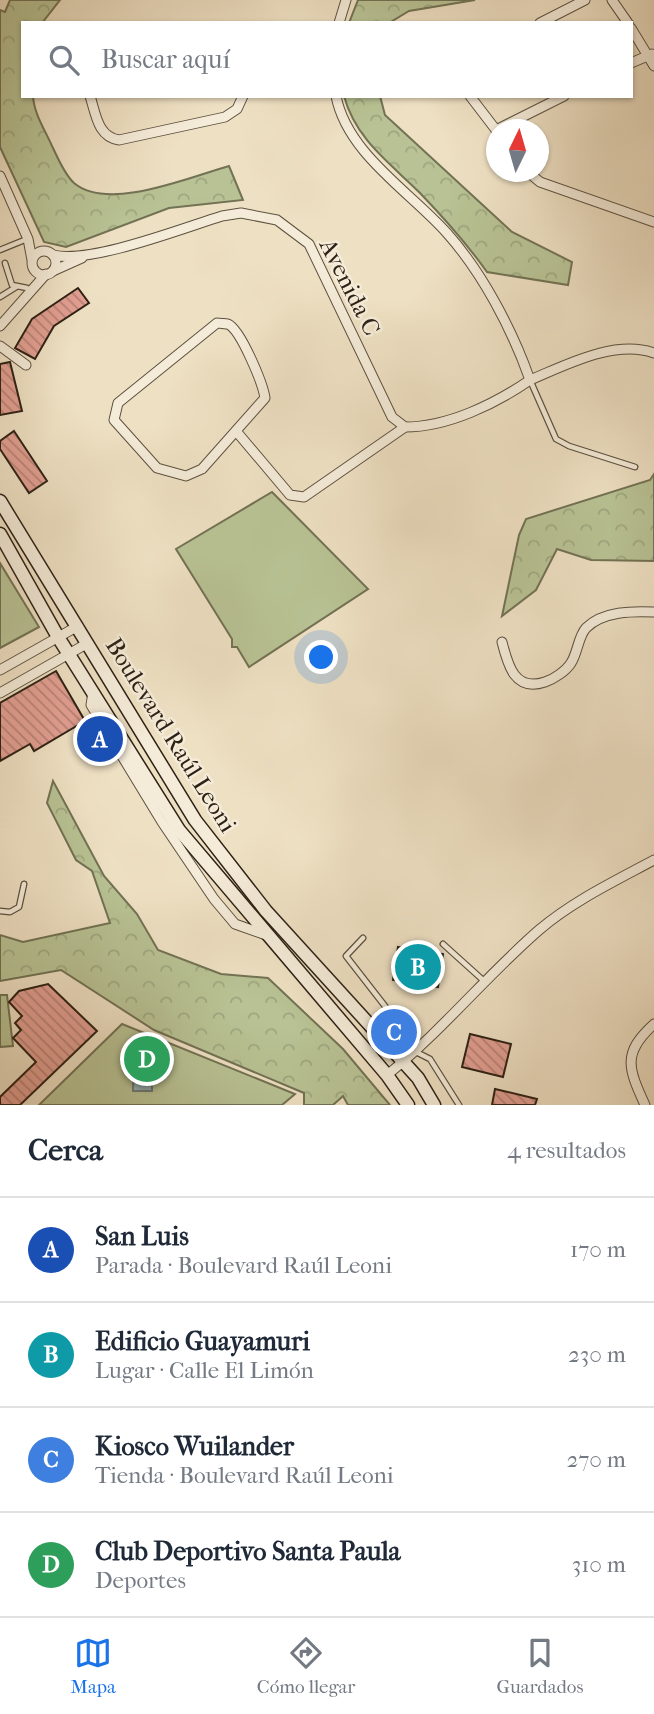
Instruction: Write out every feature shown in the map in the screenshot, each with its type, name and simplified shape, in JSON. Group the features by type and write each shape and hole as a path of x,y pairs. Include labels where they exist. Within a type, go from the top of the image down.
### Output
{"main road":[{"name":"Boulevard Raúl Leoni","path":"0,500 195,820 266,911 404,1062 434,1105"},
{"name":"Boulevard Raúl Leoni","path":"0,534 58,637 180,830 387,1075 408,1105"}],"street":[{"path":"340,21 346,0"},
{"path":"544,21 585,0"},
{"path":"612,0 627,21"},
{"path":"633,31 651,54 654,66"},
{"path":"633,62 651,54"},
{"path":"91,98 101,131 108,139 120,140 225,117 237,109 242,98"},
{"path":"337,98 343,118 359,144 447,233 481,279 530,380"},
{"path":"472,98 488,119"},
{"path":"518,119 560,98"},
{"name":"Avenida C","path":"1,179 5,199 28,239 42,251 68,257 93,254"},
{"path":"540,182 654,222"},
{"name":"Avenida C","path":"0,326 26,292 49,273 93,254 222,216 241,214 277,220 309,244 392,416 405,427"},
{"name":"Avenida C","path":"26,292 32,264 28,239"},
{"path":"42,251 32,264 38,273 49,273 56,266 53,255"},
{"path":"217,323 228,324 235,330 265,394 262,402 236,431 202,469 186,476 174,475 157,468 114,420 114,411 118,403 204,331 217,323"},
{"path":"0,346 26,365"},
{"path":"236,431 290,495 304,497 405,427 423,427 491,404 530,380 610,351 626,348 654,353"},
{"path":"502,642 517,680 525,686 536,685 548,681 570,664 585,629 594,623 624,613 654,612"},
{"path":"0,670 78,626"},
{"path":"0,693 88,643"},
{"path":"387,1075 416,1052 540,929 568,909 654,860"},
{"path":"645,1105 634,1077 631,1052 636,1041 654,1024"}],"lane":[{"path":"0,250 28,239"},
{"path":"5,263 8,278 16,287 26,292"},
{"path":"0,297 16,287"},
{"path":"530,380 556,439 569,446 635,467"},
{"path":"0,911 10,912 19,908 24,884"},
{"path":"363,938 346,956 388,1010 388,1020 376,1032"},
{"path":"443,944 485,982"},
{"path":"416,1052 430,1059 459,1105"}],"green space":[{"path":"10,0 60,0 44,21 21,21 21,98 33,98 40,122 67,175 74,183 89,191 128,193 150,190 229,166 243,200 169,208 66,247 44,242 0,147 0,10 5,12"},
{"path":"358,0 475,0 409,11 392,21 350,21"},
{"path":"345,98 381,98 385,115 512,232 572,262 568,285 487,272 438,212 375,150 349,112"},
{"path":"654,474 654,561 591,560 557,549 536,590 502,616 519,535 526,519 650,480"},
{"path":"272,492 368,589 249,667 237,647 232,647 232,639 176,549"},
{"path":"0,563 39,627 0,648"},
{"path":"53,781 104,876 137,914 158,950 221,974 268,978 343,1049 390,1105 348,1105 343,1096 333,1105 304,1105 304,1093 154,1030 61,970 0,981 0,935 23,942 110,923 92,871 76,860 47,803"},
{"path":"0,995 7,995 13,1046 0,1047"},
{"path":"122,1024 295,1094 282,1105 39,1105"}],"water":[{"path":"131,1054 152,1055 152,1091 133,1091 134,1060"}],"building":[{"path":"78,288 89,303 54,326 35,359 15,348 32,319"},
{"path":"10,362 22,411 0,415 0,364"},
{"path":"14,431 47,481 29,493 0,449 0,441"},
{"path":"56,671 85,721 34,751 30,744 0,761 0,703"},
{"path":"398,947 443,954 438,987 393,980"},
{"path":"48,984 97,1031 20,1105 0,1105 0,1097 36,1062 13,1038 21,1030 15,1023 22,1016 9,1002 19,991"},
{"path":"470,1034 511,1044 503,1077 462,1067"},
{"path":"495,1089 537,1099 535,1105 492,1105"}],"place":[{"name":"San Luis","path":"100,739"},
{"name":"Edificio Guayamuri","path":"418,967"},
{"name":"Kiosco Wuilander","path":"394,1032"},
{"name":"Club Deportivo Santa Paula","path":"147,1059"}]}
